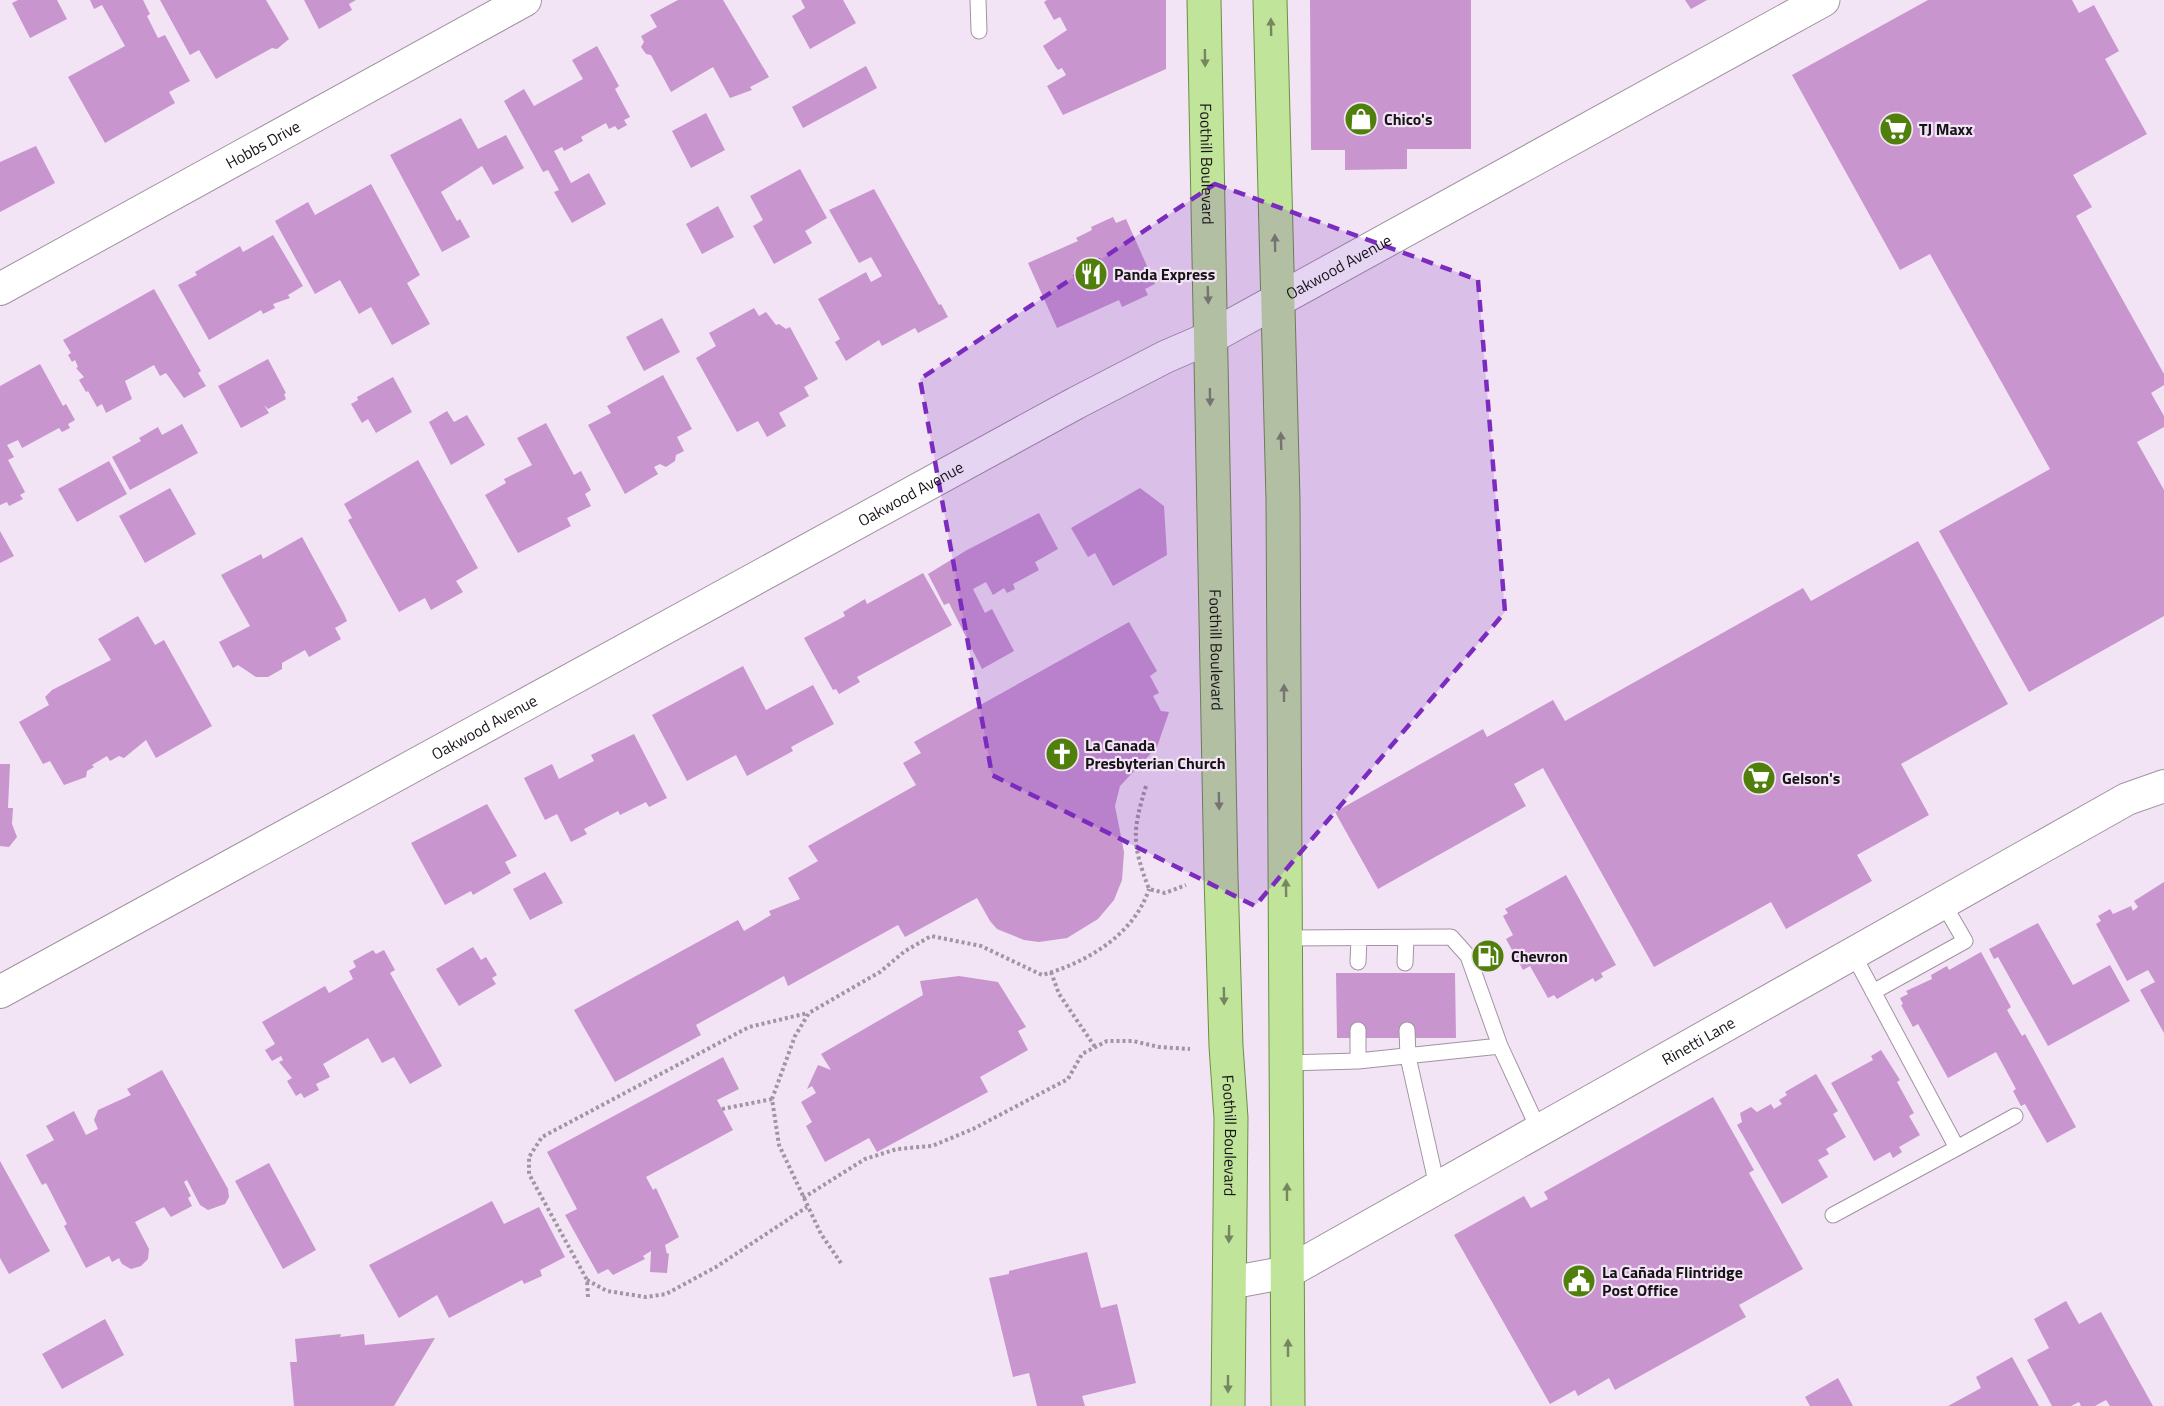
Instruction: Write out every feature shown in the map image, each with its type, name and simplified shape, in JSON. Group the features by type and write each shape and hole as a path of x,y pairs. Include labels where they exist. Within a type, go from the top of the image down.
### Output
{"main road":[{"name":"Foothill Boulevard","path":"1204,0 1209,338 1226,1046 1231,1118 1228,1406"},
{"path":"1270,0 1276,302 1283,500 1288,1406"}],"street":[{"name":"Hobbs Drive","path":"0,289 525,0"},
{"name":"Oakwood Avenue","path":"0,992 1076,403 1165,357 1209,338 1276,302 1823,0"},
{"name":"Rinetti Lane","path":"1229,1283 1287,1272 2127,799 2164,786"}],"lane":[{"path":"978,0 979,31"},
{"path":"1873,992 1965,941 1943,903"},
{"path":"1286,939 1451,937 1468,956 1500,1046 1539,1130"},
{"path":"1358,962 1359,938"},
{"path":"1405,963 1406,938"},
{"path":"1853,954 1957,1148"},
{"path":"1358,1030 1358,1061"},
{"path":"1407,1030 1408,1057 1437,1186"},
{"path":"1287,1063 1358,1061 1500,1046"},
{"path":"1833,1215 2015,1116"}],"path":[{"path":"588,1297 587,1280 529,1174 529,1157 542,1137 749,1027 809,1013 880,972 905,951 931,936 981,946 1042,975 1069,968 1109,943 1131,921 1144,902 1149,889 1137,859 1134,823 1146,786"},
{"path":"1149,889 1165,893 1186,885"},
{"path":"1051,972 1059,994 1095,1047"},
{"path":"809,1013 795,1036 772,1099 779,1145 821,1234 841,1263"},
{"path":"803,1198 865,1159 897,1149 932,1146 973,1130 1068,1078 1082,1054 1107,1041 1188,1049"},
{"path":"722,1109 772,1099"},
{"path":"587,1280 607,1291 646,1297 666,1294 716,1267 807,1207"}],"highlighted area":[{"path":"1215,184 1478,280 1505,612 1255,906 992,775 920,379"}],"building":[{"path":"18,0 57,0 67,19 30,38 12,3"},
{"path":"90,0 143,0 150,14 147,16 158,38 165,35 190,81 169,92 175,103 105,143 68,77 125,46 102,5 94,9"},
{"path":"160,0 266,0 289,39 277,49 272,48 216,79 199,50 190,55"},
{"path":"304,0 356,0 349,4 352,10 319,29"},
{"path":"678,0 723,0 769,77 750,87 752,90 730,98 713,67 671,92 651,55 646,54 641,47 644,42 641,36 657,27 650,15"},
{"path":"801,0 843,0 856,23 810,49 792,16 805,8"},
{"path":"1047,0 1166,0 1166,69 1063,115 1047,86 1066,75 1062,68 1058,70 1043,46 1067,30 1060,17 1054,20 1044,2"},
{"path":"1310,0 1471,0 1471,149 1407,149 1407,169 1345,170 1345,150 1311,150"},
{"path":"1685,0 1707,0 1691,9"},
{"path":"1928,0 2072,0 2079,13 2094,5 2119,51 2105,59 2147,134 2073,175 2092,207 2076,216 2164,374 2164,385 2151,393 2164,416 2164,427 2137,442 2164,490 2164,616 2029,692 1939,531 2050,469 1930,254 1900,270 1792,75"},
{"path":"597,46 619,86 615,89 630,117 624,120 627,125 618,130 615,126 609,129 606,123 581,137 583,141 564,151 562,147 554,151 571,183 589,173 606,204 572,223 554,192 559,190 548,170 543,172 504,101 524,89 534,106 583,79 572,60"},
{"path":"866,66 877,88 803,128 792,107"},
{"path":"706,113 725,150 691,168 672,131"},
{"path":"461,118 478,149 506,135 524,168 493,185 482,166 441,192 457,221 460,219 470,237 442,252 390,155"},
{"path":"36,146 55,183 0,212 0,162"},
{"path":"800,169 827,218 805,231 812,243 774,264 753,226 763,220 750,196"},
{"path":"371,184 420,275 407,283 430,324 392,345 371,307 359,314 340,280 315,294 275,221 308,202 315,215"},
{"path":"874,189 948,317 918,333 915,328 882,346 879,340 846,361 835,342 840,339 818,299 866,272 871,282 882,276 871,257 859,263 829,210"},
{"path":"718,206 734,237 702,254 686,224"},
{"name":"Panda Express","path":"1113,217 1116,223 1126,219 1155,284 1145,289 1148,295 1122,307 1119,300 1057,328 1028,263 1078,241 1076,238 1092,230 1091,227"},
{"path":"273,235 303,286 288,295 290,298 273,304 275,308 263,314 261,310 209,340 178,285 197,275 195,272 240,246 243,252"},
{"path":"154,289 201,371 198,373 206,386 184,398 166,373 160,376 154,365 125,381 132,399 106,413 102,404 97,407 88,391 86,392 79,380 84,377 76,368 78,367 75,360 72,362 68,355 71,353 63,340"},
{"path":"754,308 759,316 766,312 776,325 779,324 786,329 790,327 818,379 804,387 809,396 779,413 786,426 767,437 758,421 737,432 696,358 716,346 709,333"},
{"path":"662,318 680,352 644,371 626,337"},
{"path":"268,359 286,393 284,394 286,399 268,409 264,405 269,413 241,428 218,386"},
{"path":"40,364 63,406 66,404 75,420 68,424 70,428 62,432 59,428 22,448 18,440 7,445 14,457 8,460 25,492 20,495 23,499 9,506 7,502 0,505 0,386"},
{"path":"663,375 692,429 677,437 684,451 676,455 675,461 666,467 660,464 654,467 658,474 625,494 588,425 611,413 607,406"},
{"path":"393,377 412,412 376,433 368,419 362,423 351,404 358,400 357,397"},
{"path":"447,411 454,422 467,415 485,445 451,465 429,422"},
{"path":"546,423 574,475 581,471 591,490 585,494 591,506 567,518 571,526 518,553 485,495 506,483 504,479 532,465 517,438"},
{"path":"182,424 198,453 130,490 112,457 141,441 139,438 158,427 162,435"},
{"path":"418,460 478,568 456,581 463,592 431,610 425,598 399,612 348,520 352,518 344,504"},
{"path":"109,461 127,494 77,522 58,489"},
{"path":"170,488 196,534 145,563 119,516"},
{"path":"1140,488 1164,506 1167,555 1113,586 1095,553 1088,557 1071,528"},
{"path":"1039,513 1058,549 1035,562 1039,570 1013,584 1015,589 1007,593 1004,588 993,595 986,582 973,589 985,613 992,609 1014,651 982,669 949,603 944,605 928,574 967,550"},
{"path":"0,531 14,556 0,563"},
{"path":"302,537 347,621 335,628 341,639 309,657 305,650 282,663 282,669 268,677 256,677 238,665 233,668 219,642 250,626 221,575 261,554 263,559"},
{"path":"1918,541 2008,704 1901,764 1929,815 1857,855 1872,881 1786,929 1771,902 1654,967 1543,768 1514,784 1526,806 1378,889 1335,812 1483,729 1487,737 1553,700 1565,721 1803,588 1811,601"},
{"path":"923,573 952,625 857,677 860,682 839,694 836,689 833,690 804,638 845,616 843,612 865,599 867,604"},
{"path":"138,616 155,645 164,640 212,726 156,758 146,740 124,758 119,756 110,761 107,756 92,765 94,767 87,771 86,777 64,785 50,761 43,764 19,722 49,705 45,697 52,690 111,660 98,639"},
{"path":"1129,622 1157,671 1150,676 1159,693 1153,696 1161,711 1169,712 1157,747 1120,786 1115,806 1124,852 1122,880 1114,900 1098,919 1067,938 1039,942 1024,940 997,929 977,898 905,937 898,925 788,986 784,976 696,1025 701,1035 615,1082 574,1010 738,920 744,931 771,915 769,911 800,899 788,878 818,861 808,846 916,785 903,763 921,753 914,742"},
{"path":"743,666 766,710 813,685 834,724 791,747 793,751 747,776 736,755 687,781 652,715"},
{"path":"634,734 667,798 649,807 646,802 620,815 618,811 584,829 587,834 571,842 557,814 545,820 524,778 552,764 559,779 594,761 591,755"},
{"path":"0,764 10,764 8,808 13,808 12,824 17,837 9,847 0,846"},
{"path":"487,804 517,856 505,862 511,873 473,895 471,891 445,905 411,843"},
{"path":"545,872 563,903 530,920 513,889"},
{"path":"1566,875 1616,965 1601,973 1603,977 1595,982 1593,978 1557,999 1554,995 1548,998 1530,966 1523,970 1506,939 1513,935 1503,916 1508,913 1505,909"},
{"path":"2164,882 2164,1033 2140,990 2155,982 2148,970 2127,981 2096,924 2101,921 2098,916 2110,909 2113,914 2131,906 2133,911 2138,907 2134,901"},
{"path":"2038,923 2073,985 2110,965 2130,1001 2048,1046 1998,957 1994,959 1989,949"},
{"path":"473,947 481,960 486,957 497,975 492,978 496,984 459,1006 436,969"},
{"path":"373,950 376,954 384,950 395,970 390,973 442,1066 410,1084 394,1057 382,1063 368,1038 323,1064 330,1077 316,1084 319,1090 304,1098 301,1093 296,1096 287,1081 292,1078 279,1062 283,1060 281,1056 272,1061 265,1050 275,1044 262,1022 325,986 329,993 353,979 349,971 356,967 353,961"},
{"path":"1981,952 2011,1007 2007,1010 2022,1036 2025,1034 2076,1127 2047,1143 2025,1104 2021,1106 2013,1091 2016,1089 1996,1052 1948,1078 1918,1024 1913,1027 1901,1005 1903,1004 1900,998 1908,994 1906,991 1932,979 1931,975 1947,966 1949,970"},
{"path":"1336,973 1455,973 1456,1038 1337,1038"},
{"path":"959,976 998,982 1026,1027 1018,1031 1028,1050 980,1077 988,1092 877,1152 869,1138 825,1162 806,1126 812,1122 801,1102 816,1093 812,1086 807,1089 818,1065 831,1070 821,1054 923,995 920,981"},
{"path":"1881,1050 1900,1080 1897,1082 1914,1113 1909,1116 1920,1135 1899,1147 1902,1152 1893,1158 1890,1152 1874,1161 1831,1083 1873,1060 1871,1056"},
{"path":"723,1057 739,1089 717,1100 733,1130 646,1177 653,1190 656,1188 679,1237 665,1245 667,1254 669,1253 667,1273 650,1272 651,1251 643,1256 645,1259 613,1275 608,1269 598,1274 565,1215 577,1209 547,1152"},
{"path":"162,1070 228,1189 229,1197 225,1204 208,1210 200,1205 187,1180 184,1182 191,1196 188,1198 192,1206 171,1217 164,1207 135,1222 149,1249 148,1259 141,1266 131,1269 122,1264 119,1258 112,1262 109,1256 86,1268 64,1226 67,1224 46,1183 42,1185 26,1155 54,1140 46,1126 74,1111 86,1135 98,1129 94,1120 98,1110 131,1095 127,1089"},
{"path":"1816,1074 1838,1111 1833,1114 1846,1137 1826,1149 1829,1154 1818,1160 1828,1177 1782,1204 1737,1125 1742,1122 1740,1113 1751,1107 1757,1112 1771,1104 1774,1109 1782,1104 1779,1100 1787,1095 1785,1092"},
{"path":"1713,1097 1754,1170 1749,1173 1803,1269 1739,1305 1746,1317 1615,1390 1609,1378 1578,1396 1575,1390 1550,1404 1454,1235 1524,1196 1531,1208 1548,1199 1544,1192"},
{"path":"0,1161 50,1251 9,1274 0,1258"},
{"path":"269,1163 316,1250 283,1269 235,1181"},
{"path":"492,1201 504,1224 539,1207 565,1257 540,1270 542,1276 524,1284 522,1280 449,1318 437,1295 399,1318 369,1265"},
{"path":"1087,1252 1101,1308 1117,1304 1136,1383 1082,1396 1085,1406 1037,1406 1029,1373 1013,1377 989,1278"},
{"path":"2066,1301 2079,1324 2101,1312 2153,1406 2110,1406 2106,1400 2095,1406 2081,1406 2079,1402 2071,1406 2052,1406 2027,1360 2049,1348 2034,1319"},
{"path":"105,1319 124,1355 62,1389 42,1354"},
{"path":"341,1334 340,1337 364,1334 365,1345 435,1338 394,1406 294,1406 290,1362 297,1362 295,1339"},
{"path":"2012,1357 2039,1406 1948,1406 1981,1388 1976,1377"},
{"path":"1838,1378 1853,1406 1810,1406 1805,1397"}],"place":[{"name":"Chico's","path":"1361,119"},
{"name":"TJ Maxx","path":"1896,129"},
{"name":"Panda Express","path":"1091,274"},
{"name":"La Canada Presbyterian Church","path":"1062,754"},
{"name":"Gelson's","path":"1759,778"},
{"name":"Chevron","path":"1488,956"},
{"name":"La Cañada Flintridge Post Office","path":"1579,1281"}]}
